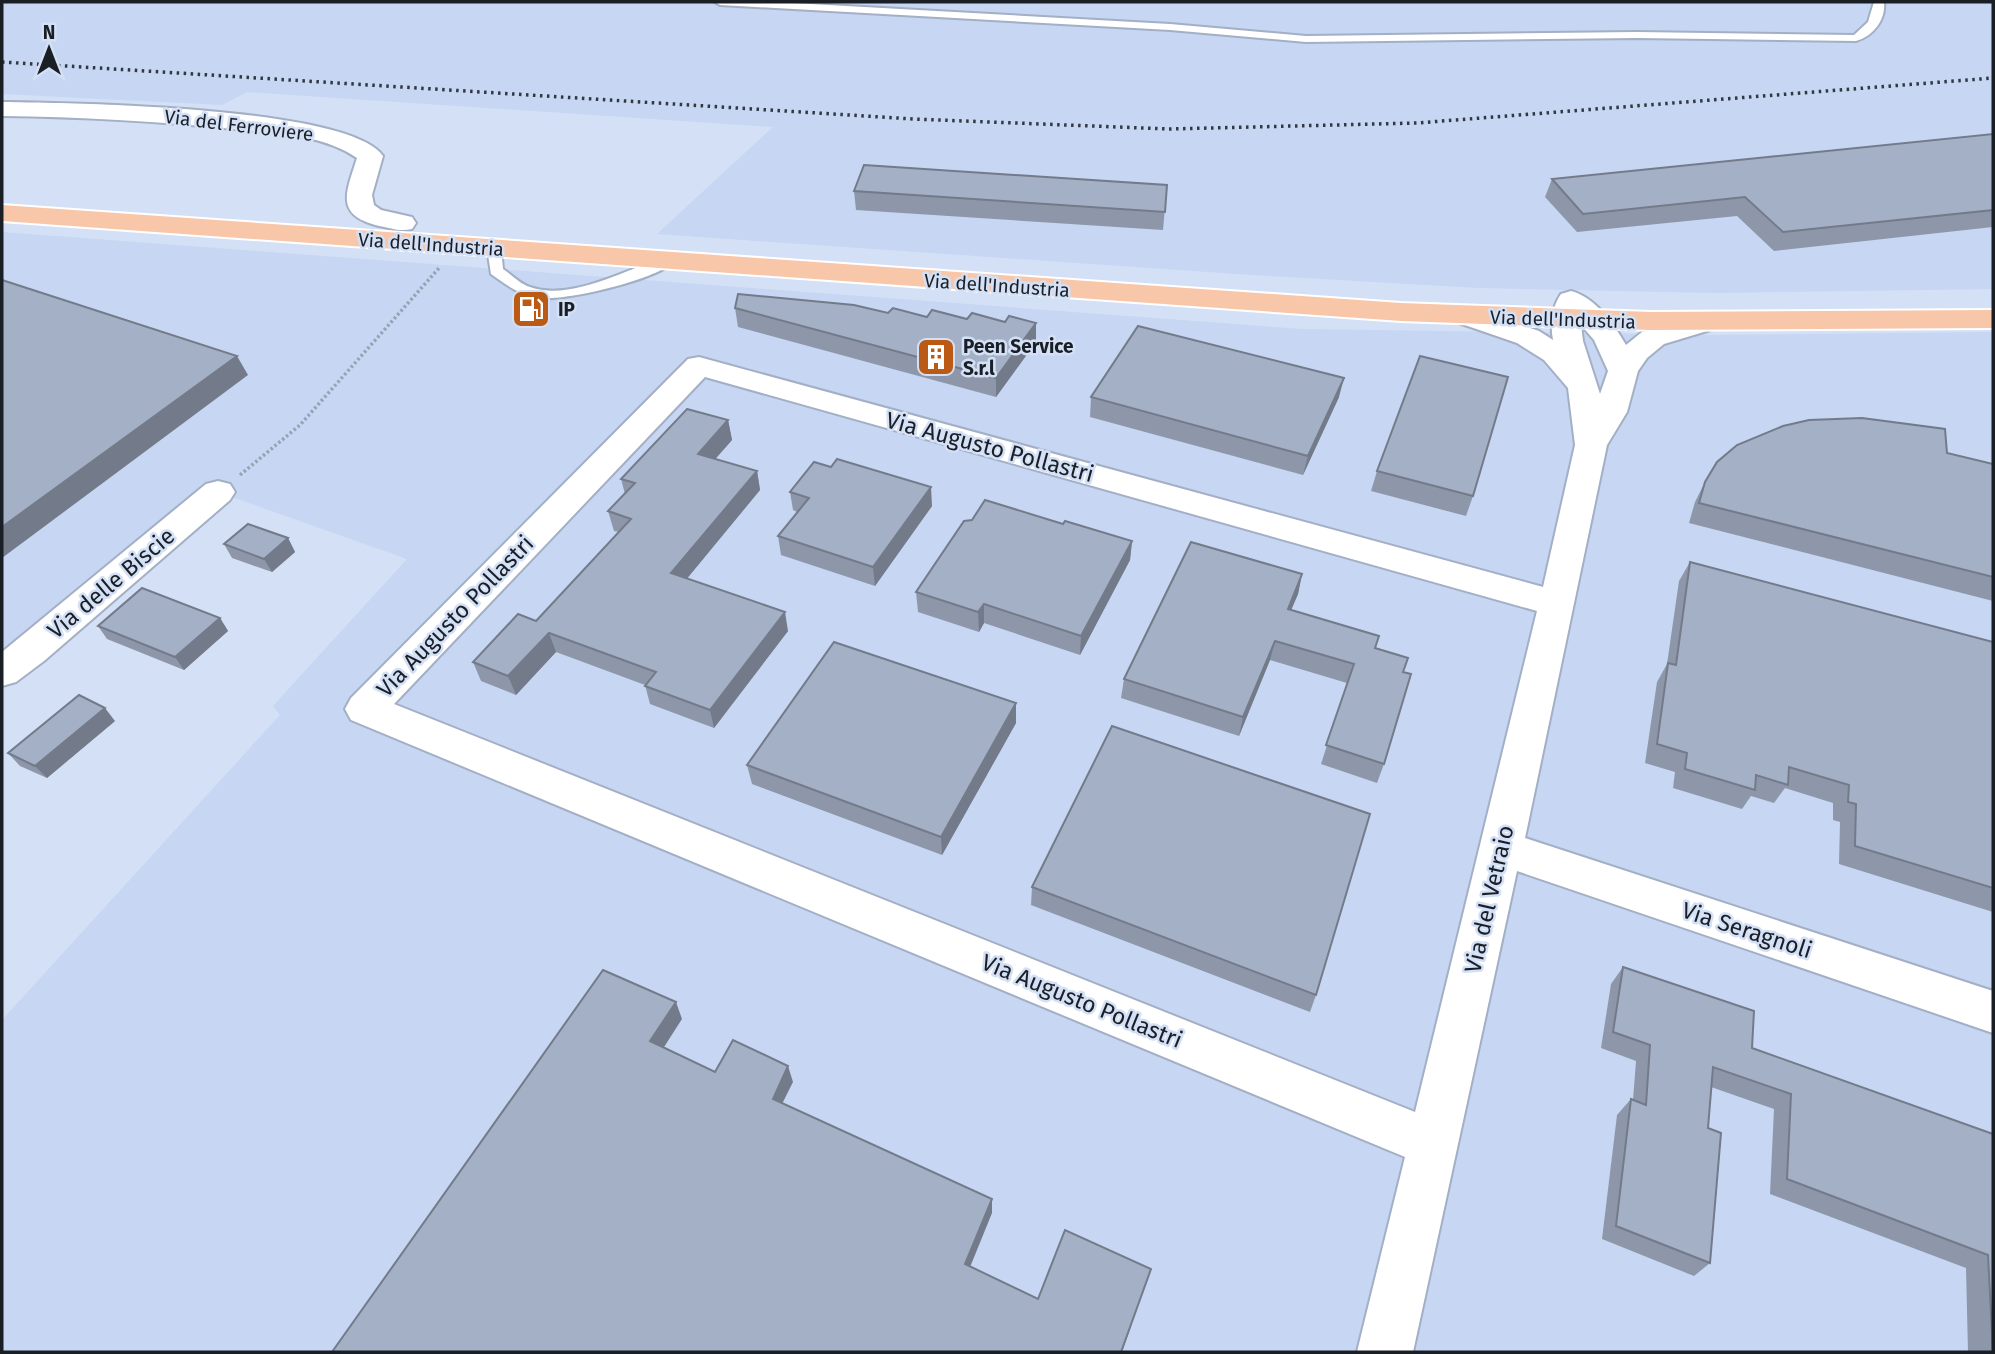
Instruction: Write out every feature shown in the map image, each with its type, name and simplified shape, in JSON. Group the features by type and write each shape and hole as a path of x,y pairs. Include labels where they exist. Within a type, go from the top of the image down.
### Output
{"main road":[{"name":"Via dell'Industria","path":"2,195 1298,287 1568,309 1596,320 1707,322 1993,319"},
{"name":"Via dell'Industria","path":"2,213 1466,316 1568,309 1783,302 1993,299"}],"street":[{"name":"Via del Ferroviere","path":"2,108 83,109 167,115 275,127 357,143 370,156 359,195 361,208 372,216 402,223"},
{"name":"Via del Vetraio","path":"1385,1352 1591,445 1584,388 1565,334 1568,309"},
{"path":"1466,316 1528,337 1555,354 1584,388"},
{"path":"1596,320 1616,347 1623,371"},
{"name":"Via del Vetraio","path":"1591,445 1611,412 1623,371 1636,352 1653,338 1707,322"},
{"name":"Via Augusto Pollastri","path":"1433,1144 365,709 699,366 1557,604"},
{"name":"Via delle Biscie","path":"2,672 218,492"},
{"name":"Via Seragnoli","path":"1501,848 1993,1012"}],"lane":[{"path":"720,2 1156,26 1323,39 1637,34 1856,38 1868,30 1879,12 1879,2"},
{"path":"494,248 496,271 525,290 558,294 626,280 668,261"}],"path":[{"path":"218,492 300,425 444,262 433,261"}],"shaded area":[{"path":"2,2 1993,2 1993,289 1717,293 1479,288 657,234 773,127 247,92 222,105 2,94"},
{"path":"2,232 1301,329 1720,335 1993,332 1993,1352 2,1352 2,1020 280,715 273,706 407,559 218,492 99,596 2,674"}],"building":[{"path":"1993,134 1993,210 1783,232 1745,197 1583,214 1552,179"},
{"path":"864,165 1167,185 1165,212 854,191"},
{"path":"2,280 237,356 2,527"},
{"path":"738,294 854,305 888,313 893,308 927,317 932,310 967,319 972,313 1005,322 1009,316 1036,323 996,378 735,308"},
{"path":"1138,326 1344,378 1308,456 1091,397"},
{"path":"1420,356 1508,377 1473,496 1377,471"},
{"path":"687,409 728,420 698,454 757,471 671,573 785,612 710,710 645,686 656,672 549,633 508,676 473,662 518,614 536,621 631,519 608,511 635,483 621,479"},
{"path":"1862,418 1945,429 1947,453 1993,464 1993,577 1699,503 1705,482 1717,462 1737,445 1783,426 1809,420"},
{"path":"837,459 931,487 873,567 778,536 809,498 790,492 814,462 831,467"},
{"path":"985,500 1063,524 1065,521 1132,541 1081,636 984,604 978,612 916,592 964,521 972,520"},
{"path":"248,524 288,538 264,559 224,544"},
{"path":"1191,542 1302,574 1288,609 1379,636 1375,648 1408,658 1403,672 1411,674 1384,764 1326,745 1354,664 1275,641 1243,717 1124,679"},
{"path":"1690,562 1993,642 1993,888 1855,846 1856,804 1848,802 1849,785 1789,767 1788,785 1756,775 1755,790 1685,769 1687,753 1657,744 1668,663 1676,665"},
{"path":"142,588 220,618 175,657 98,626"},
{"path":"834,642 1016,703 941,837 747,765"},
{"path":"79,695 105,708 35,766 8,753"},
{"path":"1112,726 1370,814 1316,995 1032,887"},
{"path":"1623,967 1754,1011 1752,1048 1993,1134 1993,1352 1988,1255 1787,1179 1791,1094 1713,1067 1708,1128 1721,1133 1710,1263 1616,1226 1631,1099 1646,1105 1650,1045 1613,1032"},
{"path":"603,970 676,1002 650,1041 715,1072 733,1040 788,1066 773,1099 992,1199 965,1264 1038,1299 1065,1230 1151,1269 1121,1352 332,1352"}],"railway":[{"path":"2,62 913,119 1169,129 1417,123 1993,78"}],"place":[{"name":"IP","path":"531,309"},
{"name":"Peen Service S.r.l","path":"936,357"}]}
